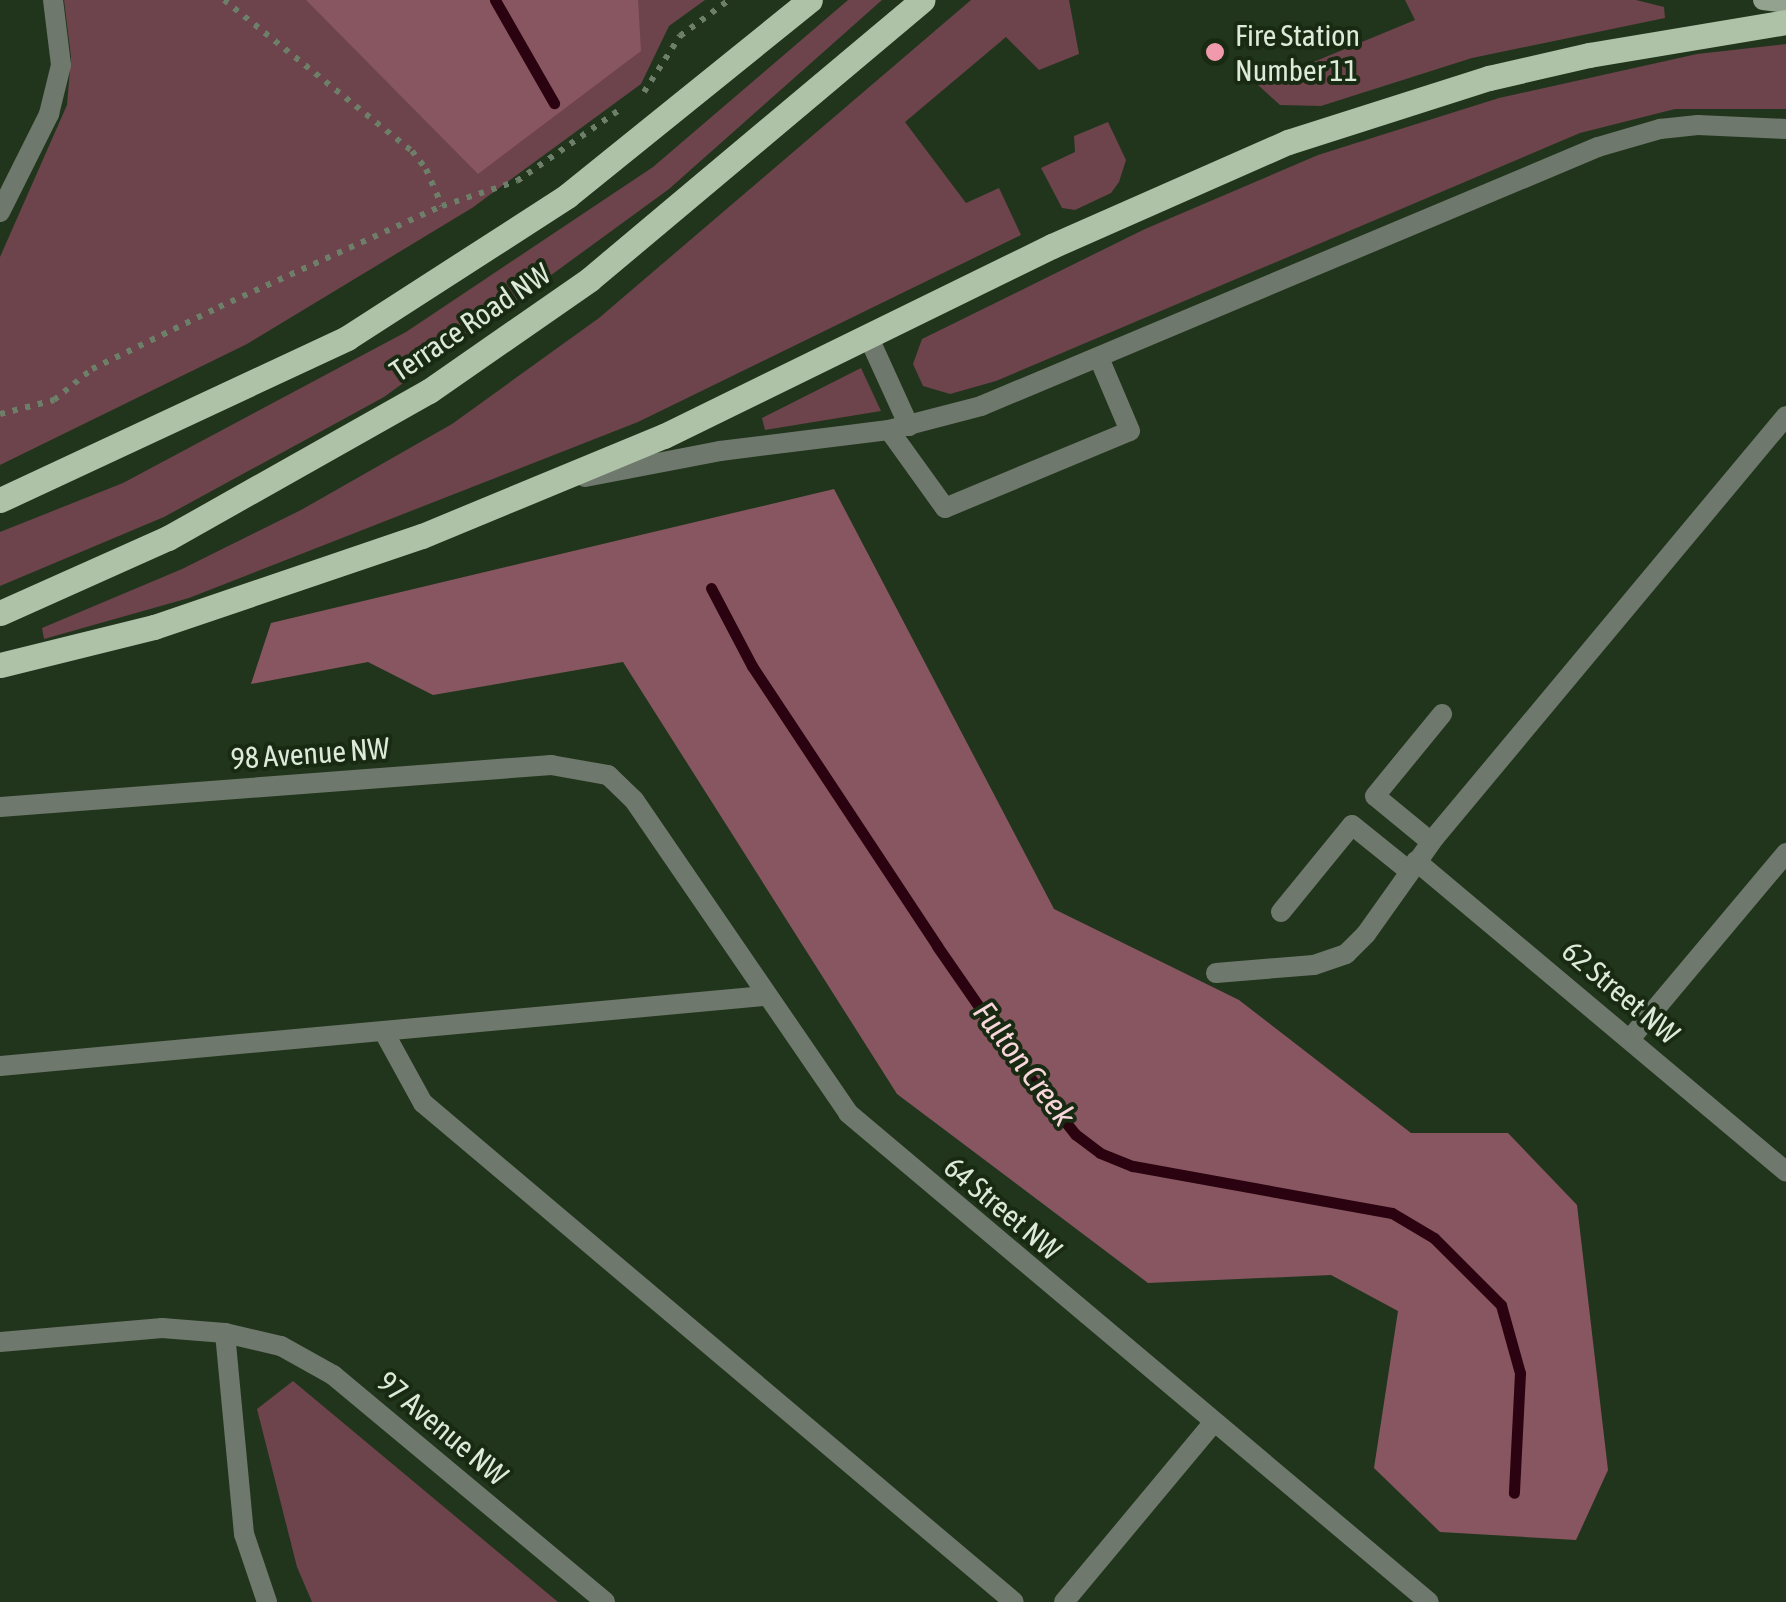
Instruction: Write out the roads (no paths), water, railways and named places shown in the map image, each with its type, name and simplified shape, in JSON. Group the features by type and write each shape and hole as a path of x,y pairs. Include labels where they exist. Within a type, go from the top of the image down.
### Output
{"main road":[{"name":"Terrace Road NW","path":"0,500 347,338 566,196 810,0"},
{"name":"Terrace Road NW","path":"0,614 168,538 430,392 590,279 922,0"},
{"path":"1763,0 1786,3"},
{"path":"0,665 154,626 280,586 544,486 664,436 1139,206 1288,142 1369,114 1588,55 1786,22"}],"street":[{"path":"0,212 49,114 60,65 52,0"},
{"path":"544,486 720,451 899,428 981,406 1598,147 1660,130 1698,126 1786,128"},
{"path":"868,336 899,428 945,508 1130,431 1099,358"},
{"path":"1216,973 1314,966 1346,954 1366,934 1431,842 1786,416"},
{"path":"1431,842 1374,796 1442,714"},
{"name":"98 Avenue NW","path":"0,806 551,764 595,771 621,785"},
{"name":"64 Street NW","path":"621,785 829,1090 870,1135 1429,1602"},
{"name":"62 Street NW","path":"1281,912 1352,826 1412,866 1630,1039 1786,1171"},
{"path":"1630,1039 1786,853"},
{"path":"0,1066 386,1034 764,996"},
{"path":"386,1034 423,1103 1014,1602"},
{"name":"97 Avenue NW","path":"0,1342 162,1328 226,1333 282,1346 333,1375 604,1602"},
{"path":"226,1333 239,1499 253,1568 267,1602"},
{"path":"1064,1602 1213,1424"}],"waterway":[{"name":"Fulton Creek","path":"495,0 554,103"},
{"name":"Fulton Creek","path":"711,588 752,666 937,946 1016,1060 1075,1134 1100,1153 1133,1166 1392,1213 1434,1238 1501,1305 1520,1373 1514,1493"}],"place":[{"name":"Fire Station Number 11","path":"1215,52"}]}
